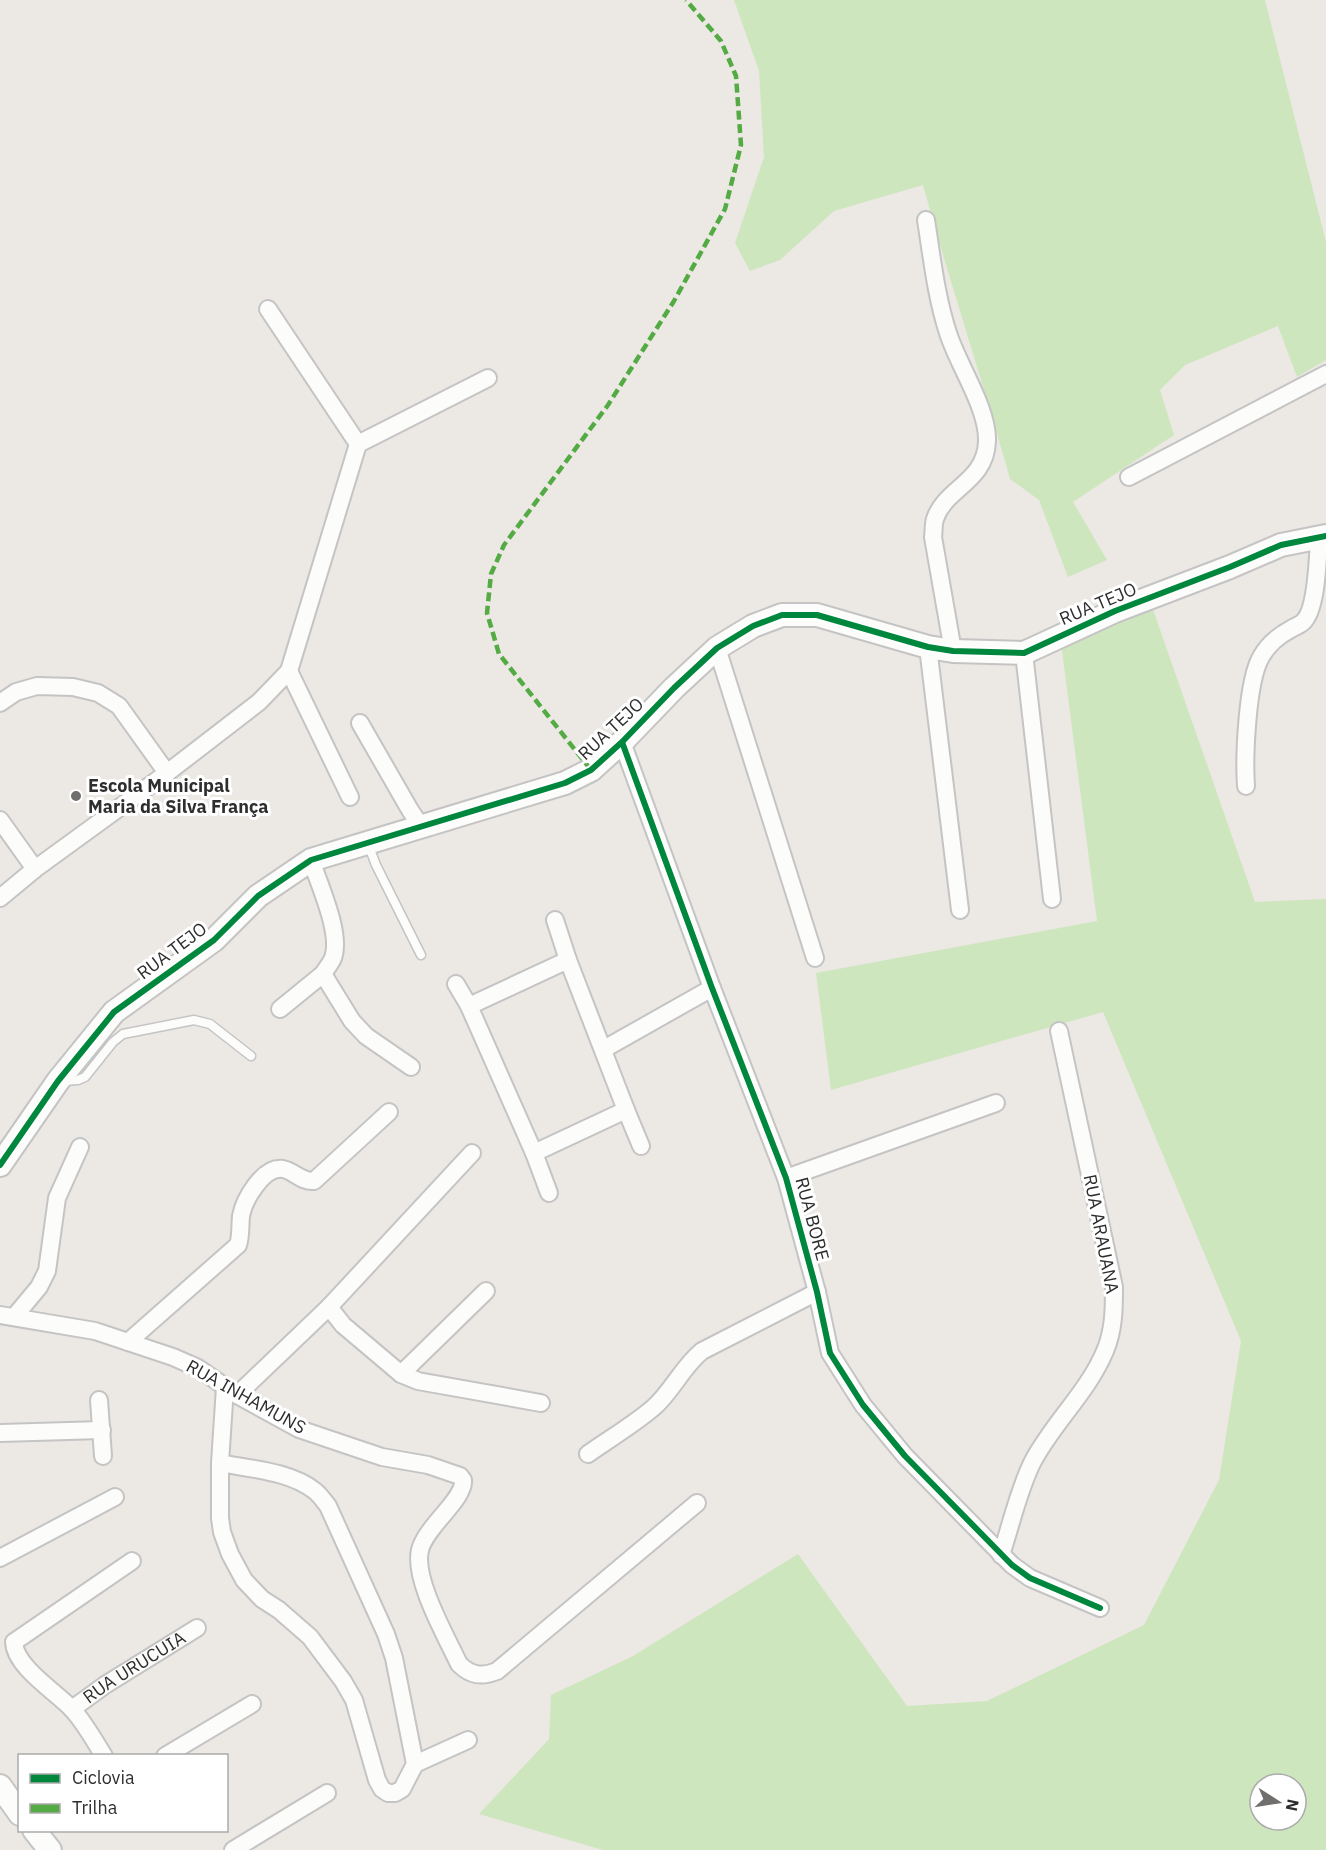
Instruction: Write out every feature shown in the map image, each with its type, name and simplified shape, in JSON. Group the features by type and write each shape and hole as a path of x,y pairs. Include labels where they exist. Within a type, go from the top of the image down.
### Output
{"street":[{"path":"926,220 939,302 949,336 985,419 987,441 985,456 974,477 942,506 935,519 933,537 953,651"},
{"path":"268,309 358,444"},
{"path":"1129,477 1326,374"},
{"path":"0,898 34,869 167,773 259,702 289,671 358,444 488,378"},
{"path":"1246,786 1244,765 1253,681 1260,659 1273,641 1303,623 1308,615 1322,536"},
{"name":"RUA TEJO","path":"0,1165 58,1082 114,1012 214,940 258,896 311,860 565,783 591,770 717,648 753,626 782,615 817,615 928,647 953,651 1024,653 1115,611 1219,572 1281,545 1322,536"},
{"path":"928,647 960,910"},
{"path":"717,648 815,958"},
{"path":"1024,653 1052,899"},
{"path":"289,671 350,797"},
{"path":"0,703 16,692 37,686 73,687 98,693 119,706 167,773"},
{"path":"360,723 422,828"},
{"name":"RUA BORE","path":"622,742 712,988 786,1178 817,1292 830,1353 863,1406 905,1456 1001,1555 1030,1578 1100,1608"},
{"path":"0,820 34,869"},
{"path":"280,1009 323,974 333,958 336,945 332,925 311,860"},
{"path":"555,920 568,960 641,1146"},
{"path":"469,1006 568,960"},
{"path":"323,974 352,1021 366,1036 411,1067"},
{"path":"456,984 469,1006 534,1153 549,1193"},
{"path":"604,1049 712,988"},
{"name":"RUA ARAUANA","path":"1001,1555 1024,1481 1033,1461 1091,1377 1106,1350 1114,1316 1114,1287 1059,1031"},
{"path":"786,1178 996,1103"},
{"path":"534,1153 626,1110"},
{"path":"128,1342 238,1245 242,1214 258,1182 275,1169 281,1169 306,1181 314,1181 389,1112"},
{"path":"7,1316 43,1280 47,1271 57,1198 80,1147"},
{"path":"468,1740 415,1764 402,1789 395,1793 388,1793 382,1789 377,1780 354,1700 343,1681 310,1637 279,1610 262,1599 244,1580 230,1554 222,1532 220,1463 231,1391 328,1307 472,1153"},
{"path":"401,1374 486,1291"},
{"path":"588,1454 653,1408 674,1385 694,1357 702,1351 817,1292"},
{"path":"328,1307 343,1325 401,1374 418,1382 541,1403"},
{"name":"RUA INHAMUNS","path":"7,1316 95,1330 198,1368 231,1391 298,1429 382,1457 428,1465 456,1474 463,1480 463,1490 426,1533 420,1550 419,1565 423,1585 459,1664 475,1674 486,1675 497,1671 696,1503"},
{"path":"99,1400 103,1456"},
{"path":"0,1433 102,1430"},
{"path":"220,1463 275,1474 298,1482 316,1492 328,1506 389,1642 415,1764"},
{"path":"0,1558 115,1497"},
{"name":"RUA URUCUIA","path":"103,1754 72,1709 34,1675 15,1649 14,1642 15,1639 132,1562"},
{"name":"RUA URUCUIA","path":"72,1709 105,1685 197,1629"},
{"path":"167,1754 252,1704"},
{"path":"233,1850 327,1793"},
{"path":"36,1832 50,1850"}],"lane":[{"path":"368,844 376,865 421,955"},
{"path":"58,1082 85,1077 113,1042 123,1034 194,1020 210,1024 251,1056"}],"green space":[{"path":"734,0 1265,0 1326,242 1326,360 1297,377 1278,326 1185,365 1160,390 1174,435 1073,502 1107,560 1068,577 1039,500 1010,479 923,185 834,211 780,260 750,271 735,243 764,157 759,71"},
{"path":"1150,601 1255,902 1326,899 1326,1850 603,1850 479,1814 549,1739 551,1695 633,1656 798,1554 907,1706 987,1701 1144,1625 1219,1480 1241,1341 1103,1012 831,1090 816,973 1097,921 1061,643"}],"marked path":[{"path":"591,770 499,654 487,613 491,574 504,545 608,405 674,301 725,209 741,145 736,76 721,41 686,0"}],"cycle path":[{"path":"0,1165 58,1081 114,1012 214,940 258,896 311,860 565,783 591,770 717,648 753,626 782,615 817,615 928,647 953,651 1024,653 1115,611 1281,545 1326,536"},
{"path":"622,742 712,988 786,1178 817,1292 830,1353 863,1405 905,1456 1012,1565 1030,1578 1100,1608"}],"place":[{"name":"Escola Municipal Maria da Silva França","path":"76,796"}]}
